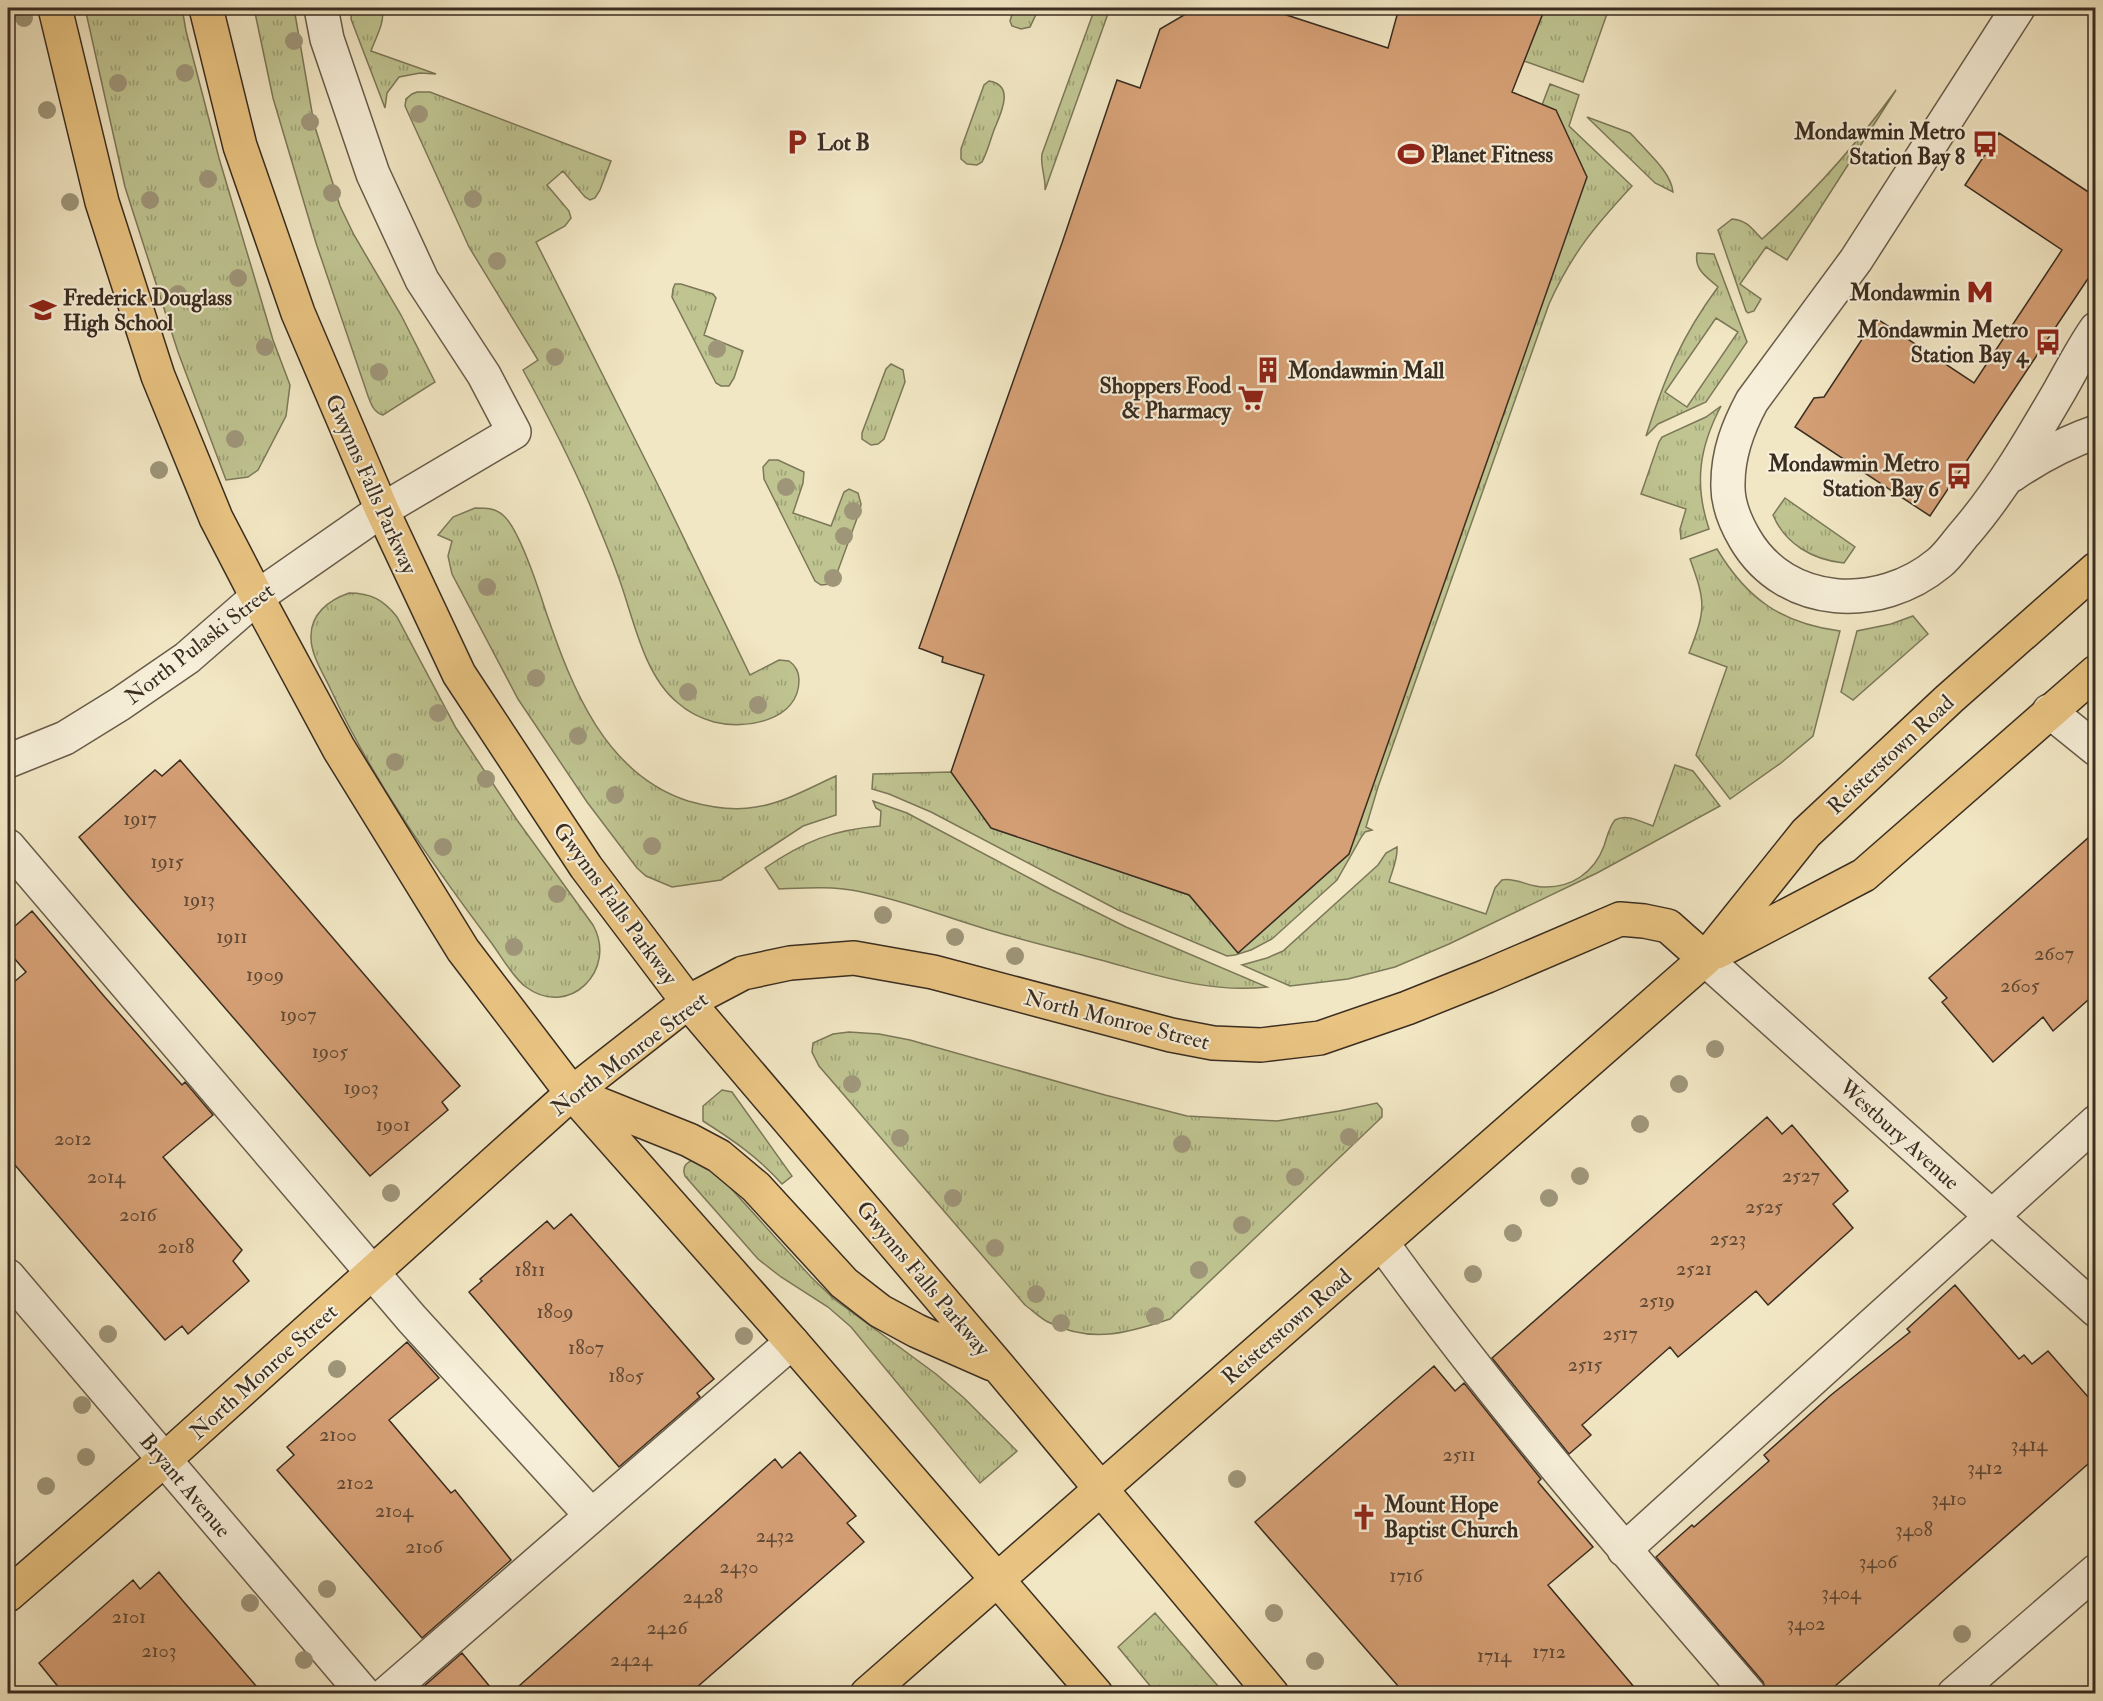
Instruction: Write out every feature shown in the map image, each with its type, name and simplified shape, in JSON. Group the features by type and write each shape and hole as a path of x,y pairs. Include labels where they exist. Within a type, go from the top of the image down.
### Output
{"main road":[{"path":"55,8 102,202 158,376 216,518 339,749 463,950 572,1094 792,1342 1096,1694"},
{"name":"Gwynns Falls Parkway","path":"206,8 240,146 298,313 382,510 459,674 586,867 688,1002 999,1367 1272,1694"},
{"name":"Reisterstown Road","path":"867,1694 1705,959 1806,833 1949,699 2096,569"},
{"name":"Reisterstown Road","path":"1705,959 1863,875 2096,672"},
{"name":"North Monroe Street","path":"8,1595 164,1460 572,1094 688,1002 743,974 790,963 854,958 933,972 1171,1035 1213,1043 1261,1045 1320,1038 1364,1023 1487,976 1620,919 1668,926 1705,959"},
{"path":"572,1094 689,1140 719,1156 756,1187 844,1283 880,1311 917,1331 999,1367"}],"street":[{"name":"North Pulaski Street","path":"8,761 65,738 120,704 187,658 257,597 382,510 514,432 484,375 422,280 378,185 327,39 321,8"},
{"path":"2018,8 1856,260 1752,401 1738,426 1729,460 1727,485 1736,524 1763,565 1802,589 1824,594 1863,597 1903,586 1940,563 1979,517 2042,421 2096,329"},
{"path":"2003,482 2045,453 2096,432"},
{"path":"2049,711 2096,749"},
{"path":"8,846 412,1319 591,1515"},
{"name":"Westbury Avenue","path":"1705,959 2096,1310"},
{"path":"1624,1550 2096,1122"},
{"path":"1382,1243 1438,1321 1624,1550 1749,1694"},
{"name":"Bryant Avenue","path":"8,1276 364,1694"},
{"path":"387,1694 792,1342"},
{"path":"1954,1694 2096,1571"}],"green space":[{"path":"85,8 182,8 219,158 273,340 290,385 286,416 258,470 248,477 226,480 178,352 125,187"},
{"path":"254,8 294,8 314,124 340,206 354,235 401,315 435,382 383,415 375,410 369,399 316,243 273,98"},
{"path":"352,8 381,8 382,23 371,51 436,74 420,73 399,77 387,93 385,108 351,19"},
{"path":"1014,8 1039,8 1030,27 1021,29 1012,26 1010,21"},
{"path":"1095,8 1110,8 1045,190 1042,154"},
{"path":"1545,8 1609,8 1583,82 1524,61"},
{"path":"989,81 1002,88 1004,101 1002,109 982,162 977,165 967,164 961,159 961,149 984,85"},
{"path":"1550,84 1579,95 1569,126 1632,186 1585,241 1566,270 1549,304 1378,787 1366,827 1372,830 1365,832 1362,836 1337,880 1272,939 1251,950 1227,956 1118,910 931,812 872,789 873,774 951,772 992,828 1189,895 1238,953 1349,854 1542,105"},
{"path":"1896,90 1787,260 1766,247 1740,284 1761,299 1754,311 1748,313 1718,230 1732,219 1742,221 1762,239 1833,168"},
{"path":"417,92 430,92 611,161 600,190 595,198 590,200 563,171 547,185 569,211 571,218 565,226 536,242 750,675 779,660 789,661 796,669 799,680 797,694 790,705 780,713 755,723 740,725 714,722 682,706 666,691 656,676 640,642 614,564 590,505 523,370 538,360 469,247 405,106 406,99"},
{"path":"1587,117 1630,133 1664,170 1673,192 1655,183"},
{"path":"1697,253 1714,254 1747,342 1706,402 1658,424 1646,436 1675,358 1694,323 1718,287 1699,269","holes":["1716,318 1738,332 1687,407 1665,392"]},
{"path":"675,284 713,294 716,298 704,335 743,351 729,386 716,383 672,297"},
{"path":"891,364 903,370 905,382 884,439 878,444 871,445 862,439 862,433 886,369"},
{"path":"1721,406 1708,437 1701,466 1701,497 1709,529 1681,539 1680,529 1686,509 1641,494 1662,437 1706,417"},
{"path":"769,460 778,460 804,472 803,483 793,513 831,526 844,492 849,489 858,493 860,510 836,576 830,584 821,585 815,581 764,479 763,467"},
{"path":"1785,498 1855,547 1844,563 1811,554 1801,549 1785,534 1773,515"},
{"path":"475,508 498,511 510,524 528,561 567,670 580,698 613,749 634,771 659,788 688,801 713,807 730,808 756,807 777,802 836,776 836,815 803,826 721,880 672,887 646,876 637,868 587,802 518,699 452,574 448,556 452,541 438,535 453,517"},
{"path":"1717,549 1741,582 1768,606 1800,622 1840,631 1813,736 1781,763 1730,799 1696,755 1727,667 1689,653 1699,626 1702,606 1699,586 1690,559"},
{"path":"349,593 364,594 376,599 387,606 397,617 456,728 517,820 593,925 599,942 599,958 594,973 585,985 573,993 558,997 542,995 526,987 516,978 424,850 364,755 318,664 311,638 314,622 322,609"},
{"path":"1913,616 1928,634 1853,700 1841,692 1857,631 1891,624"},
{"path":"1675,765 1693,771 1720,806 1597,873 1449,944 1395,967 1348,979 1290,986 1242,965 1283,951 1378,865 1386,853 1397,847 1396,860 1389,882 1486,914 1495,888 1502,880 1507,879 1543,887 1572,882 1588,871 1600,856 1615,820 1624,817 1653,826"},
{"path":"873,801 907,813 1126,927 1267,987 1228,988 1171,979 857,891 828,888 779,889 765,868 820,838 847,830 880,826 881,811 876,808"},
{"path":"849,1032 879,1034 910,1040 1187,1116 1277,1121 1377,1103 1382,1109 1382,1117 1170,1319 1124,1332 1079,1333 1048,1322 1025,1305 819,1066 812,1052 813,1043 833,1034"},
{"path":"722,1090 732,1092 792,1176 782,1184 745,1150 703,1121 703,1106"},
{"path":"693,1160 705,1165 727,1184 811,1277 834,1299 936,1374 964,1398 1017,1451 980,1483 851,1327 828,1307 781,1277 758,1259 685,1176 685,1166"},
{"path":"1155,1613 1224,1693 1156,1693 1118,1647"}],"building":[{"name":"Mondawmin Mall","path":"1196,8 1265,8 1388,48 1399,8 1545,8 1512,92 1556,110 1587,177 1349,854 1238,953 1189,895 991,828 951,772 984,675 942,662 943,657 919,648 1117,80 1140,88 1160,29"},
{"path":"1999,133 2096,197 2096,273 2093,271 1930,516 1795,427 1814,398 1824,397 1876,318 1974,383 2062,250 1965,185"},
{"path":"180,760 460,1086 442,1102 448,1110 370,1176 79,837 155,770 162,776"},
{"path":"2096,831 2096,993 2053,1031 2043,1017 1993,1062 1942,1002 1947,998 1929,978"},
{"path":"32,911 182,1085 185,1082 213,1115 163,1157 242,1250 233,1261 249,1281 188,1334 182,1326 165,1340 8,1157 8,987 26,972 8,951 8,932"},
{"path":"1767,1117 1782,1134 1792,1125 1848,1191 1833,1204 1853,1228 1768,1305 1756,1291 1678,1357 1670,1347 1582,1425 1591,1435 1569,1454 1492,1358"},
{"path":"571,1214 714,1379 697,1393 700,1397 619,1467 469,1292 482,1281 480,1279 547,1221 554,1229"},
{"path":"1955,1285 2019,1359 2024,1355 2032,1364 2048,1351 2096,1406 2096,1457 1826,1694 1767,1694 1763,1682 1656,1557 1769,1461 1764,1455 1831,1395 1910,1332 1907,1329"},
{"path":"407,1342 439,1378 389,1420 451,1493 455,1490 511,1560 422,1638 277,1470 294,1455 287,1447"},
{"name":"Mount Hope Baptist Church","path":"1434,1366 1455,1391 1464,1383 1541,1479 1538,1482 1593,1547 1548,1585 1640,1694 1405,1694 1255,1522"},
{"path":"800,1452 856,1516 847,1523 864,1542 689,1694 510,1694 775,1459 782,1468"},
{"path":"159,1572 263,1694 64,1694 39,1663 133,1580 140,1589"},
{"path":"462,1653 496,1694 415,1694"}],"place":[{"name":"Lot B","path":"797,142"},
{"name":"Mondawmin Metro Station Bay 8","path":"1985,144"},
{"name":"Planet Fitness","path":"1411,154"},
{"name":"Mondawmin","path":"1980,292"},
{"name":"Frederick Douglass High School","path":"43,310"},
{"name":"Mondawmin Metro Station Bay 4","path":"2048,342"},
{"name":"Mondawmin Mall","path":"1268,370"},
{"name":"Shoppers Food & Pharmacy","path":"1251,398"},
{"name":"Mondawmin Metro Station Bay 6","path":"1959,476"},
{"name":"Mount Hope Baptist Church","path":"1364,1517"}]}
